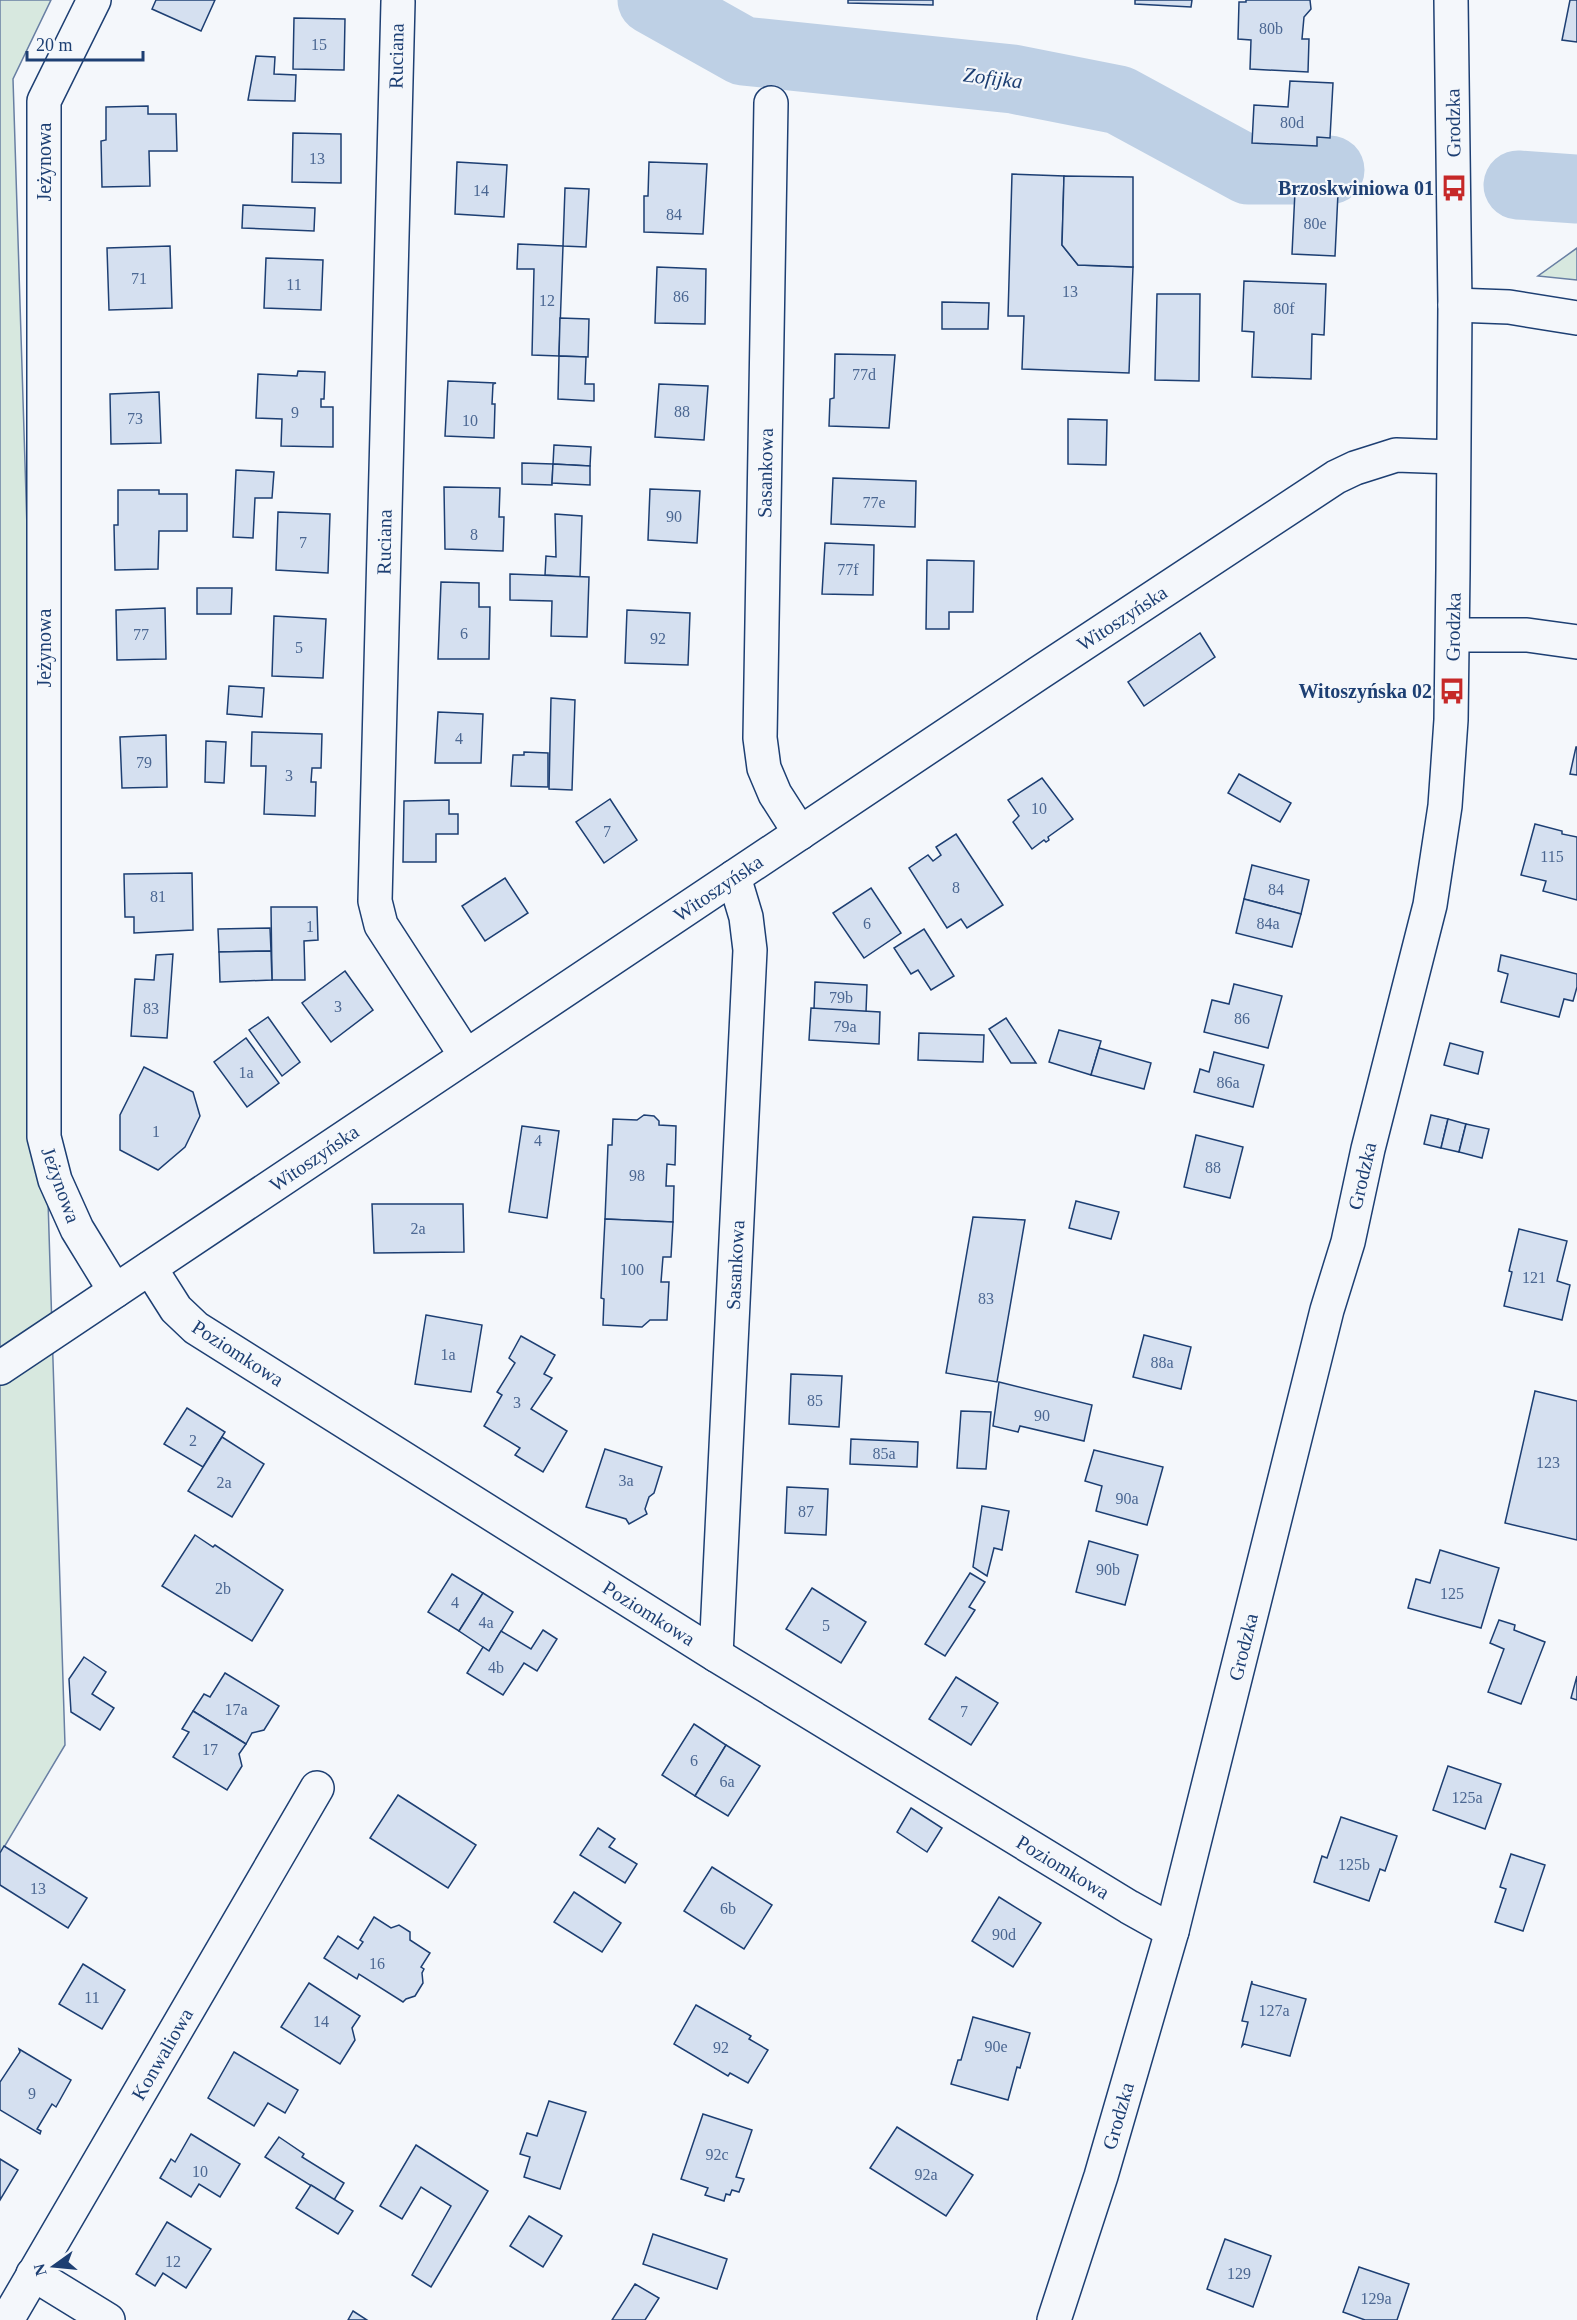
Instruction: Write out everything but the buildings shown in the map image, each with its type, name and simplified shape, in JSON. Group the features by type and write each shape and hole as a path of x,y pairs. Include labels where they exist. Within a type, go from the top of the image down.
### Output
{"street":[{"name":"Jeżynowa","path":"94,0 44,101 44,1137 55,1180 77,1229 115,1291"},
{"name":"Grodzka","path":"1054,2320 1101,2176 1172,1931 1327,1310 1348,1242 1368,1149 1430,905 1445,806 1451,720 1453,635 1455,305 1451,0"},
{"name":"Ruciana","path":"398,3 375,901 381,925 466,1056"},
{"name":"Sasankowa","path":"771,103 760,738 764,768 775,794 800,833"},
{"path":"1455,305 1509,308 1577,318"},
{"name":"Witoszyńska","path":"0,1368 1336,477 1355,468 1396,455 1454,457"},
{"path":"1453,635 1527,635 1577,642"},
{"name":"Sasankowa","path":"716,1655 750,950 746,917 735,877"},
{"name":"Poziomkowa","path":"150,1268 176,1309 196,1328 716,1655 1172,1931"},
{"name":"Konwaliowa","path":"7,2320 317,1788"},
{"path":"33,2274 108,2320"}],"shaded area":[{"path":"0,0 51,0 13,79 65,1745 0,1854"},
{"path":"1577,248 1577,280 1538,276"}],"waterway":[{"name":"Zofijka","path":"652,0 743,51 1013,79 1119,100 1248,170 1330,170"},
{"name":"Zofijka","path":"1518,185 1577,189"}],"place":[{"name":"Brzoskwiniowa 01","path":"1454,188"},
{"name":"Witoszyńska 02","path":"1452,691"}]}
